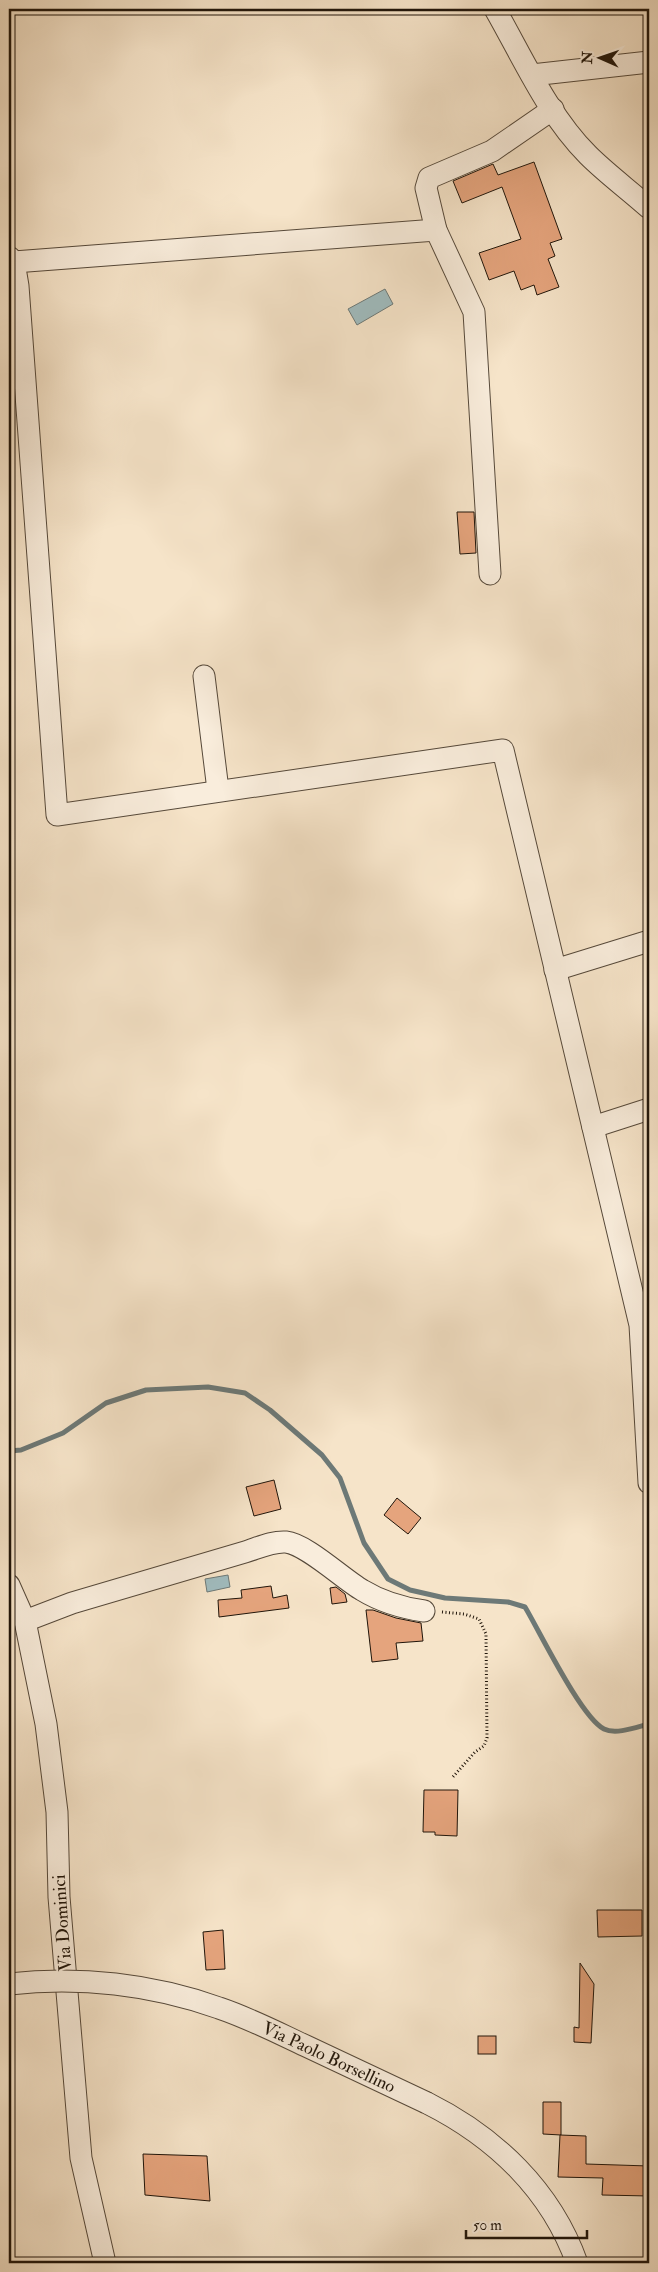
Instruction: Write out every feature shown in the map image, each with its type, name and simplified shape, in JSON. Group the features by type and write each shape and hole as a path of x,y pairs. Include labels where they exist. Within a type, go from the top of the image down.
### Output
{"street":[{"path":"495,9 553,109 588,154 649,208"},
{"path":"532,75 649,62"},
{"path":"490,574 474,312 436,230 426,188 429,178 492,151 553,109"},
{"path":"436,230 11,260 18,286 57,815 218,790 503,750 640,1325 649,1483"},
{"path":"204,676 218,790"},
{"path":"555,970 649,941"},
{"path":"593,1127 649,1109"},
{"path":"25,1621 72,1603 270,1543 288,1542 362,1590 388,1602 424,1612"},
{"name":"Via Dominici","path":"9,1585 25,1621 46,1724 57,1812 59,1897 81,2158 105,2263"},
{"name":"Via Paolo Borsellino","path":"9,1984 52,1981 101,1983 155,1990 200,2001 257,2023 427,2103 469,2126 491,2142 526,2177 546,2202 563,2232 577,2263"}],"path":[{"path":"424,1612 455,1613 471,1616 482,1624 486,1634 487,1738 484,1746 475,1752 452,1778"}],"water":[{"path":"385,289 393,304 357,325 348,309"},
{"path":"228,1575 230,1587 207,1592 205,1579"}],"building":[{"path":"534,162 562,239 550,243 555,256 548,259 559,287 537,295 534,285 521,290 514,271 489,280 479,253 521,239 502,187 462,203 453,181 493,164 498,175"},
{"path":"457,512 474,512 476,553 460,554"},
{"path":"274,1480 281,1509 254,1516 246,1487"},
{"path":"397,1498 421,1518 408,1534 384,1515"},
{"path":"271,1586 273,1598 287,1595 289,1608 219,1617 218,1600 242,1598 241,1590"},
{"path":"336,1587 345,1594 347,1602 332,1604 330,1588"},
{"path":"366,1610 373,1610 396,1618 421,1623 423,1641 396,1643 398,1659 372,1662"},
{"path":"424,1790 458,1790 457,1836 435,1835 435,1832 423,1832"},
{"path":"597,1910 642,1910 642,1936 598,1937"},
{"path":"223,1930 225,1969 206,1970 203,1932"},
{"path":"580,1963 594,1984 591,2043 574,2042 574,2027 579,2028"},
{"path":"478,2036 496,2036 496,2054 478,2054"},
{"path":"543,2102 561,2102 561,2135 543,2134"},
{"path":"560,2135 586,2136 586,2164 649,2166 649,2196 602,2195 603,2178 558,2177"},
{"path":"143,2154 207,2156 210,2201 145,2195"}],"waterway":[{"path":"9,1451 21,1450 63,1433 106,1403 146,1390 208,1387 245,1393 270,1410 322,1455 340,1478 364,1543 388,1579 410,1590 445,1598 508,1602 525,1607 573,1692 584,1709 595,1721 609,1731 626,1730 649,1724"}]}
